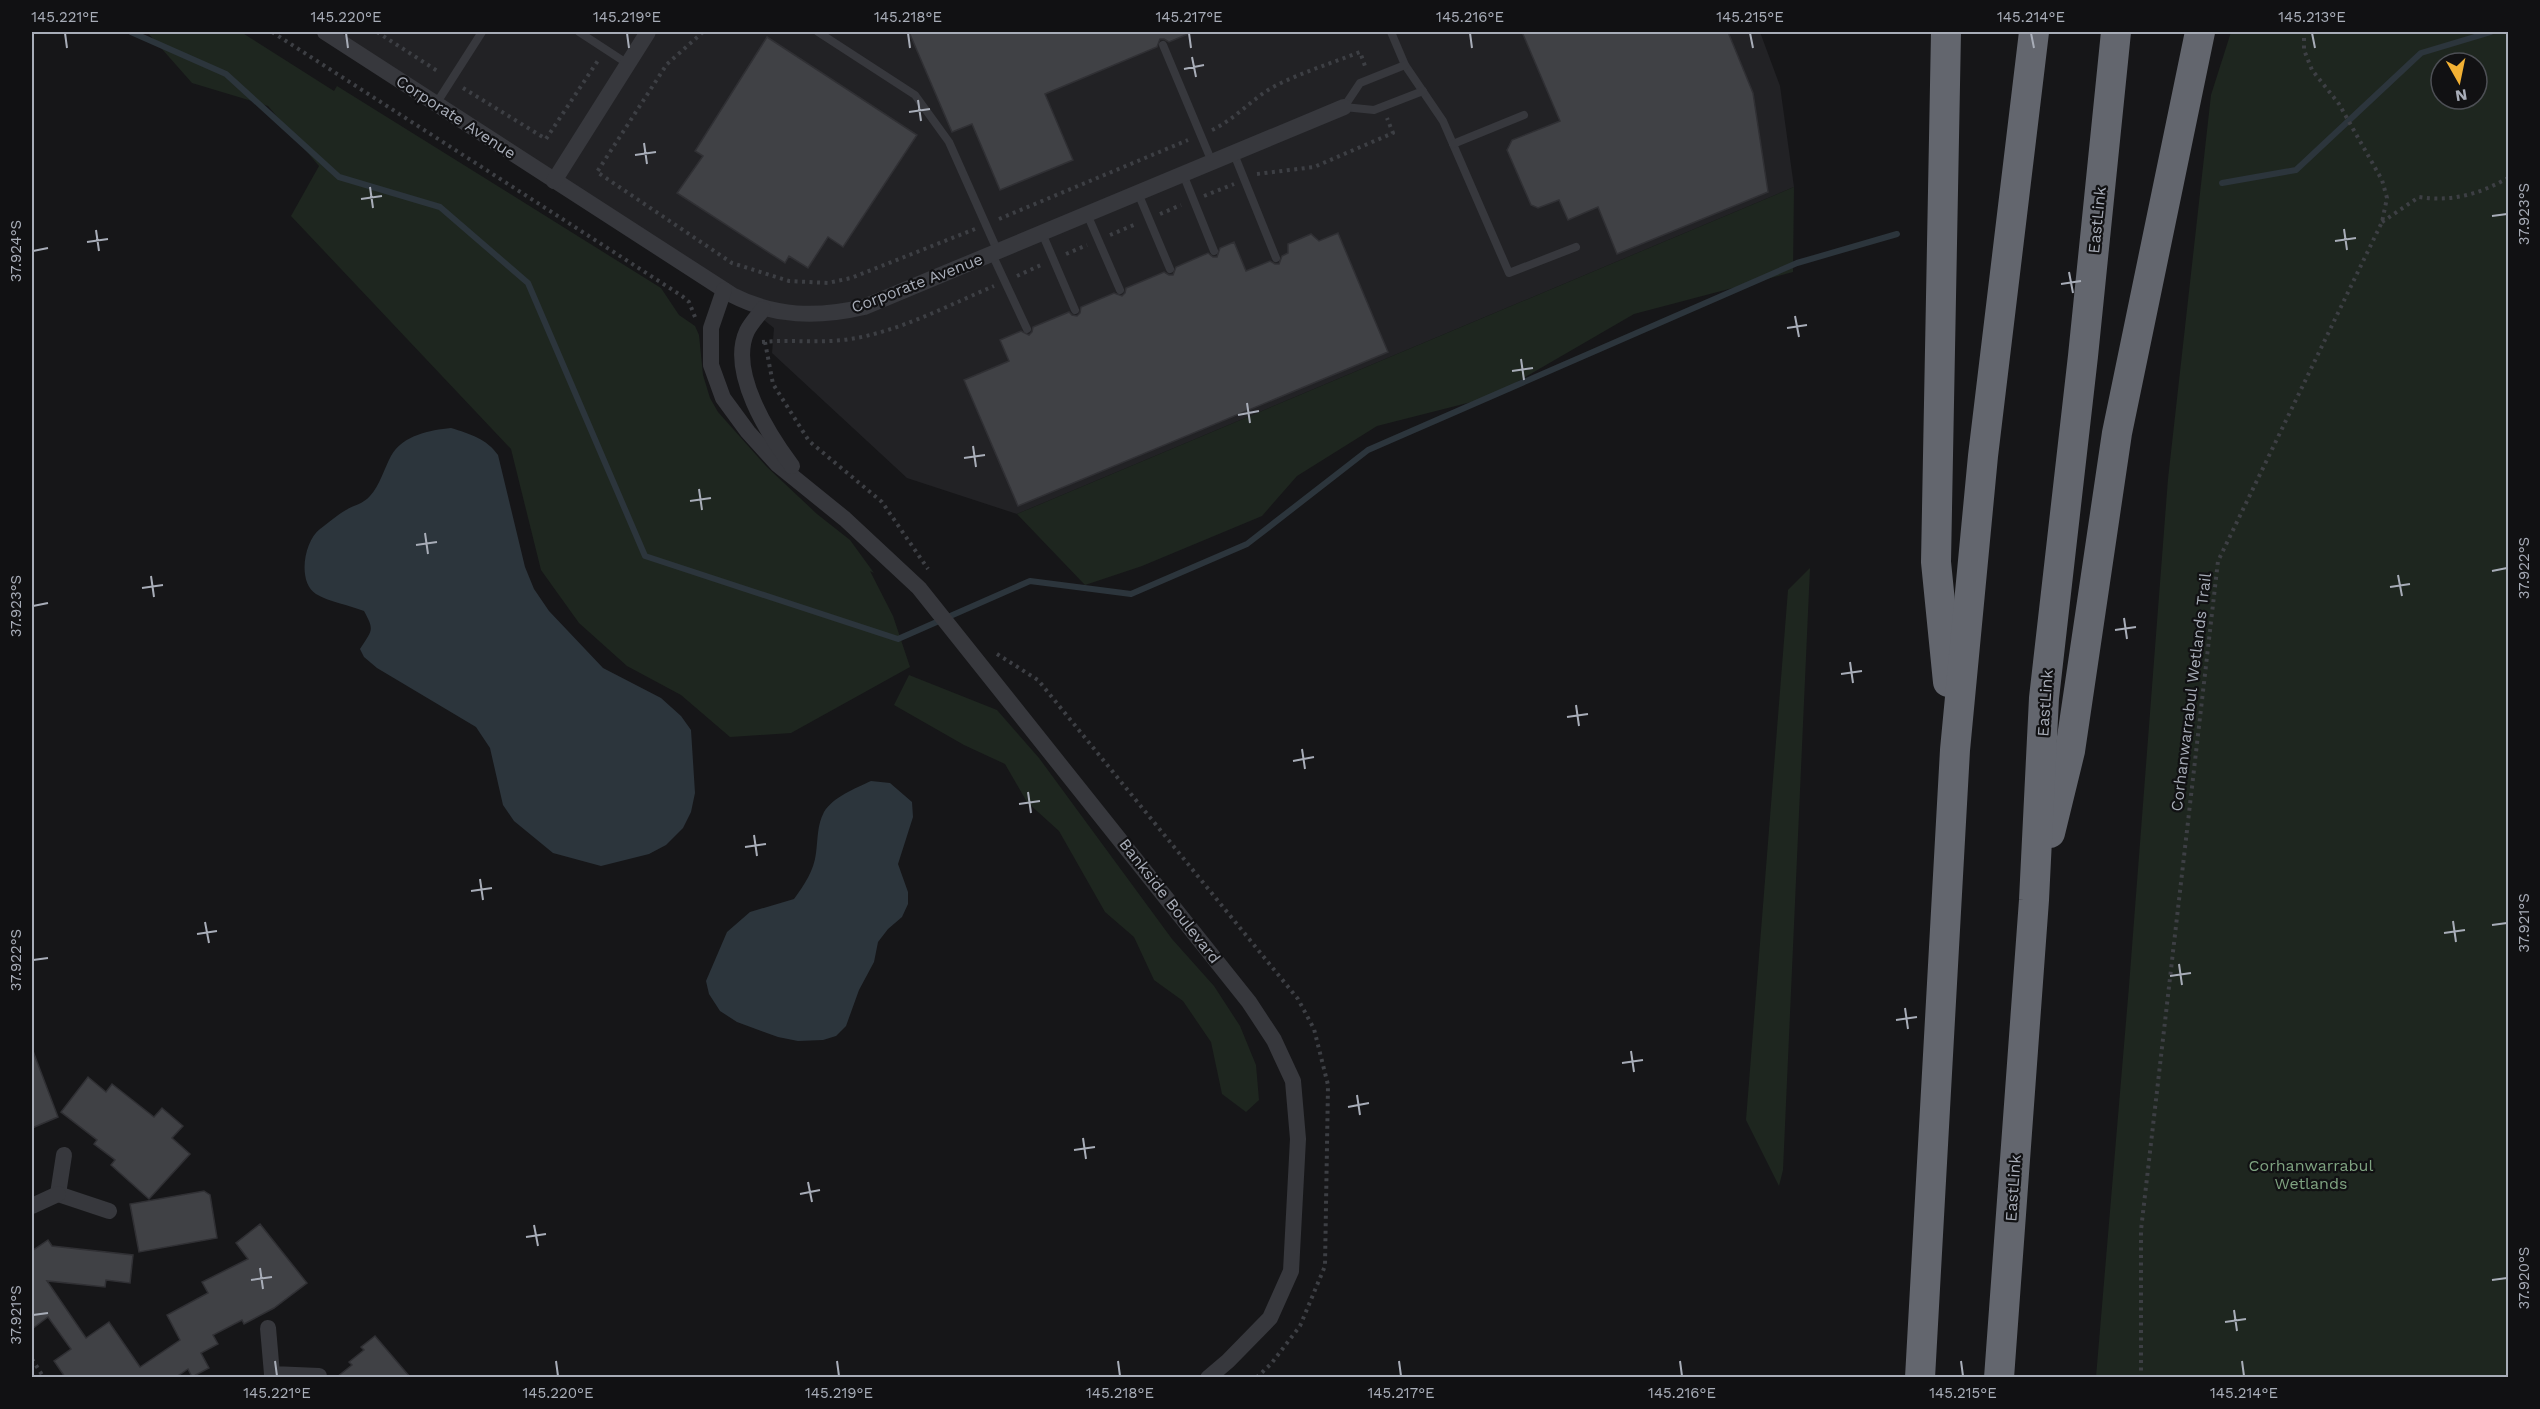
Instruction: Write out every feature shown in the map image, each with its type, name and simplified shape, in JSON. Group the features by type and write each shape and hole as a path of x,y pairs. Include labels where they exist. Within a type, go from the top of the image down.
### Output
{"highway":[{"path":"1946,32 1936,562 1955,750"},
{"path":"1920,1377 1955,750 1983,456 2034,32"},
{"name":"EastLink","path":"1999,1377 2034,900 2044,698 2084,356 2116,32"},
{"path":"2034,900 2070,751 2117,433 2200,32"}],"street":[{"name":"Corporate Avenue","path":"325,32 724,290 763,309 805,315 852,309 995,253 1344,107"},
{"path":"554,181 648,32"},
{"name":"Bankside Boulevard","path":"724,290 711,328 711,365 723,398 748,432 777,464 844,519 919,588 982,664 1249,1002 1274,1040 1293,1081 1298,1139 1291,1271 1270,1318 1228,1361 1208,1377"},
{"name":"Bankside Boulevard","path":"763,309 744,338 742,353 748,388 768,432 810,491"},
{"path":"58,1194 64,1155"},
{"path":"32,1206 58,1194 109,1211"},
{"path":"268,1328 268,1376 319,1376"}],"lane":[{"path":"436,104 482,32"},
{"path":"579,32 628,64"},
{"path":"818,32 915,95 949,142 1028,329"},
{"path":"1391,32 1405,65 1443,121 1509,273 1576,246"},
{"path":"1163,45 1212,162"},
{"path":"1405,65 1360,83 1344,107 1374,110 1423,91"},
{"path":"1453,144 1524,115"},
{"path":"1234,154 1276,258"},
{"path":"1183,174 1214,251"},
{"path":"1138,193 1170,269"},
{"path":"1087,214 1120,290"},
{"path":"1042,233 1075,310"}],"path":[{"path":"272,32 682,296 694,311 696,324"},
{"path":"597,172 673,56 703,32"},
{"name":"Corhanwarrabul Wetlands Trail","path":"2141,1377 2141,1230 2218,561 2382,222 2387,198 2382,180 2339,104 2312,70 2304,50 2304,32"},
{"path":"546,140 605,49"},
{"path":"2382,222 2419,197 2433,200 2468,196 2508,178"},
{"path":"32,1359 44,1377"}],"shaded area":[{"path":"325,32 1760,32 1780,86 1794,187 1017,514 907,478 772,353 774,328 732,295"},
{"path":"451,428 483,441 498,455 525,567 534,589 549,611 603,668 661,698 681,716 691,730 695,793 691,812 683,828 666,845 649,854 601,866 553,853 514,821 503,805 490,748 476,727 377,668 364,657 360,649 371,627 364,611 321,597 310,588 306,580 305,562 314,535 339,514 370,496 396,449 410,438 434,430"},
{"path":"871,781 890,783 912,802 913,817 898,864 908,892 908,904 902,917 878,942 874,962 859,990 846,1026 836,1036 823,1040 798,1041 778,1037 737,1022 720,1011 709,994 706,981 727,932 750,912 794,899 811,872 824,812 839,797"}],"green space":[{"path":"147,32 241,32 334,91 337,86 661,288 679,315 695,326 699,335 703,375 710,398 718,412 767,467 817,514 850,540 874,573 870,571 893,616 910,667 791,733 730,737 681,695 627,666 579,623 541,570 511,449 291,216 319,166 268,106 192,83"},
{"name":"Corhanwarrabul Wetlands","path":"2231,32 2508,32 2508,1377 2096,1377 2168,479 2211,95"},
{"path":"1794,187 1793,272 1634,314 1491,397 1377,426 1297,476 1262,516 1142,566 1085,585 1017,514"},
{"path":"1810,568 1783,1170 1779,1186 1746,1120 1788,590"},
{"path":"909,675 997,710 1039,758 1172,939 1214,986 1240,1026 1256,1065 1259,1100 1246,1112 1222,1094 1211,1042 1183,1001 1154,980 1134,937 1105,912 1059,831 1027,802 1005,764 964,745 894,705"}],"building":[{"path":"909,32 1193,32 1169,42 1160,39 1157,47 1045,94 1073,160 1000,190 972,124 952,132"},
{"path":"1522,32 1728,32 1753,93 1768,192 1617,254 1598,207 1568,220 1559,200 1538,208 1531,205 1507,150 1512,140 1560,121"},
{"path":"767,37 917,135 843,247 828,237 808,268 789,256 785,263 677,193 703,156 695,151"},
{"path":"1338,233 1388,352 1018,506 964,380 1009,361 1000,340 1021,331 1029,335 1033,327 1069,312 1077,316 1081,307 1114,293 1122,296 1126,288 1164,272 1173,275 1176,267 1208,253 1217,257 1220,248 1234,242 1246,271 1270,261 1279,264 1282,256 1288,253 1288,244 1311,234 1319,241"},
{"path":"32,1052 58,1117 32,1128"},
{"path":"88,1077 106,1092 112,1084 154,1117 162,1108 183,1126 172,1138 190,1154 149,1199 111,1165 115,1160 94,1144 97,1140 61,1112"},
{"path":"204,1191 210,1195 217,1238 139,1252 130,1204"},
{"path":"260,1224 307,1283 274,1308 244,1324 242,1320 213,1335 218,1344 201,1353 209,1368 192,1377 188,1369 176,1377 65,1377 54,1361 71,1349 48,1317 32,1329 32,1251 48,1240 52,1246 133,1255 130,1283 106,1280 105,1287 47,1281 86,1338 109,1322 140,1367 180,1340 167,1315 208,1293 202,1282 248,1259 236,1243"},
{"path":"375,1336 410,1377 337,1377 352,1365 349,1362 364,1350 361,1347"}],"waterway":[{"path":"131,32 226,74 339,177 440,207 528,283 645,556 898,639 1030,581 1131,594 1247,544 1368,450 1797,263 1897,234"},
{"path":"2222,183 2296,170 2421,53 2491,32"}]}
